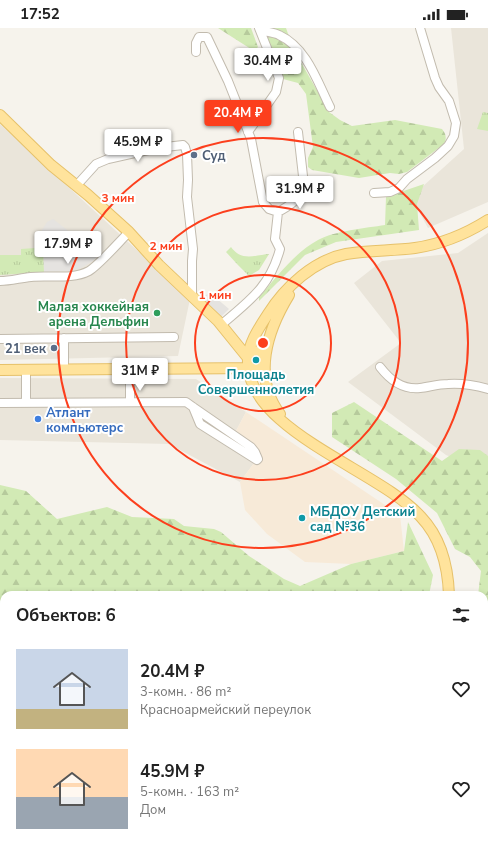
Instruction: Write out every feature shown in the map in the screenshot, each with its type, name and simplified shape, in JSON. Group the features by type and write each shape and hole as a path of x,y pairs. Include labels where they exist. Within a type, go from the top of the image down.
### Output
{"main road":[{"path":"0,116 50,165 77,185 129,232 159,265 224,328 258,352 262,366 250,365 217,368 0,370"},
{"path":"298,433 288,424 272,400 258,352 260,326 270,310 306,273 332,258 346,254 414,248 441,242 453,238 488,220"},
{"path":"250,365 258,352 269,339 279,312 291,291 306,273"},
{"path":"224,328 250,365 252,385 260,399 284,423 393,492 422,517 431,530 444,557 449,591"}],"street":[{"path":"374,193 390,192 398,188 448,146 454,136 456,123 449,101 439,87 435,78 420,28"},
{"path":"260,29 278,34 296,46 309,65 330,107"},
{"path":"248,132 276,92 279,78 260,29"},
{"path":"196,52 196,43 199,37 207,36 228,81 251,139 263,202 269,209 278,212 288,207 300,196 303,190 304,186 298,132"},
{"path":"77,185 96,164 108,159 157,148 183,145 187,154 187,198 193,249 192,297"},
{"path":"224,328 264,286 273,270 280,249 275,239 278,212"},
{"path":"0,281 12,281 30,277 81,274 90,270 96,265 129,232"},
{"path":"0,339 174,337"},
{"path":"64,338 64,370"},
{"path":"380,367 389,379 406,388 463,383 488,389"},
{"path":"130,369 130,402"},
{"path":"26,370 26,403"},
{"path":"0,403 186,402 194,407 251,447 258,455 257,460 200,424 194,407"}],"shaded area":[{"path":"451,28 488,28 488,202 428,228 411,197 464,149"},
{"path":"0,124 190,299 178,356 0,360"},
{"path":"53,219 89,247 90,245 100,253 93,261 81,268 70,271 44,272 43,240 40,238 42,230 47,222"},
{"path":"488,233 488,472 446,455 348,382 401,343 354,283 382,261 458,253"},
{"path":"209,292 229,309 221,317 202,300"},
{"path":"0,378 196,379 246,412 229,444 254,463 240,482 169,444 0,440"},
{"path":"246,412 400,515 404,551 351,564 305,562 267,534 245,510 240,482 254,463 229,444"}],"green space":[{"path":"218,28 251,28 258,47 254,51"},
{"path":"263,28 286,28 293,48 329,112 340,120 352,126 395,120 442,129 446,136 444,144 407,172 399,174 390,173 359,178 312,170 308,167 308,158 313,147 306,94 298,83 283,79"},
{"path":"483,112 488,113 488,131 477,129"},
{"path":"424,184 417,204 419,230 336,242 305,255 259,301 259,297 279,274 309,245 333,234 385,225 386,197"},
{"path":"35,236 43,240 44,272 0,275 0,255 21,255 21,249 35,248"},
{"path":"231,247 235,252 244,256 269,254 259,270 249,276 226,252"},
{"path":"354,402 442,461 459,449 480,450 488,456 488,591 478,591 481,571 470,557 455,549 437,513 396,479 332,437 332,413"},
{"path":"0,485 26,491 57,519 107,507 132,517 174,519 184,526 214,529 221,532 249,556 284,579 300,586 351,564 404,551 408,522 433,575 430,591 0,591"}],"place":[{"name":"Суд","path":"194,155"},
{"name":"Малая хоккейная арена Дельфин","path":"157,313"},
{"name":"21 век","path":"54,348"},
{"name":"Площадь Совершеннолетия","path":"256,360"},
{"name":"Атлант компьютерс","path":"38,419"},
{"name":"МБДОУ Детский сад №36","path":"302,518"}]}
